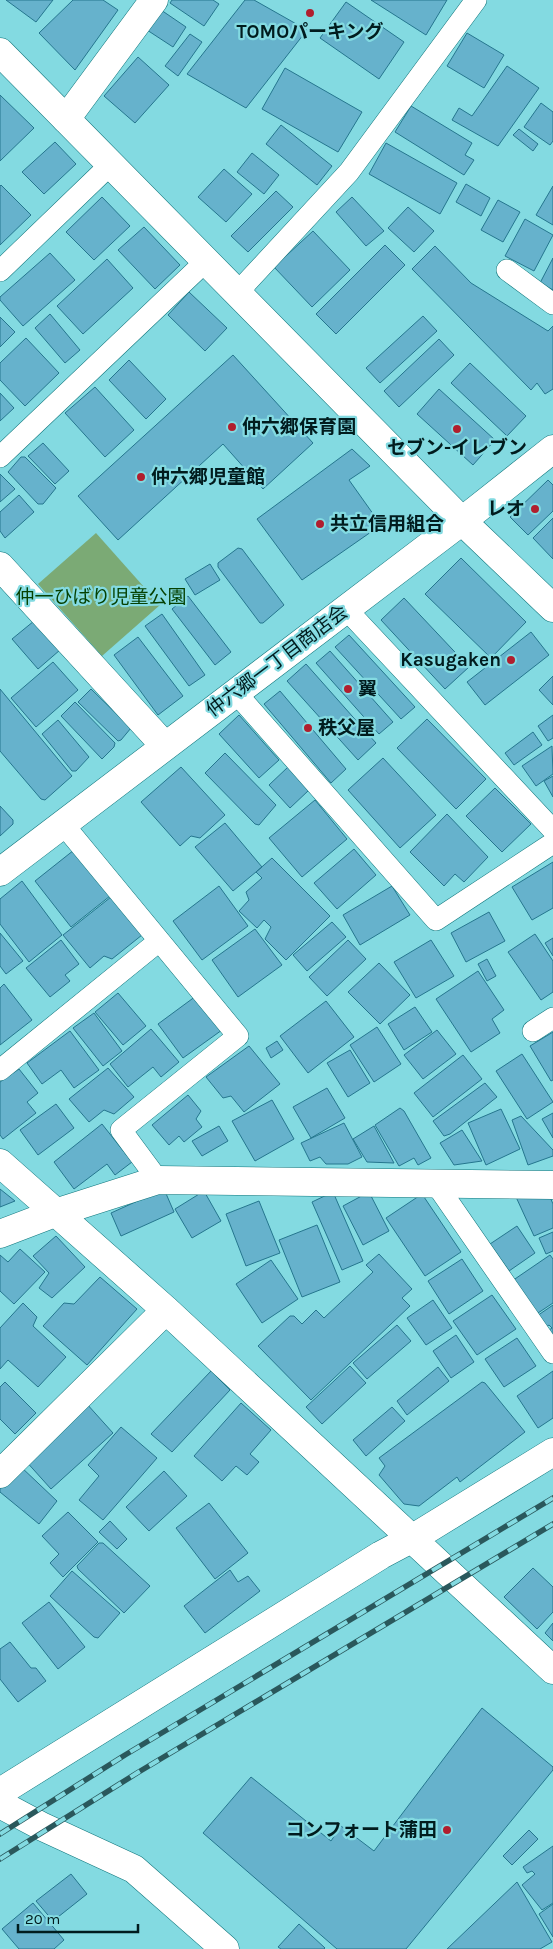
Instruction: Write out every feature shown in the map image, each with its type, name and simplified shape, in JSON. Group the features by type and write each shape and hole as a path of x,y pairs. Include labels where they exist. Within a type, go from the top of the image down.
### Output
{"street":[{"path":"66,119 154,0"},
{"path":"2,58 111,164 462,521 553,608"},
{"name":"仲六郷一丁目商店会","path":"0,872 462,521 553,449"},
{"path":"0,566 165,746"},
{"path":"0,1163 166,1310 553,1670"},
{"path":"0,1234 56,1213 158,1180 553,1185"},
{"path":"0,1474 166,1310"},
{"path":"0,1792 381,1555 553,1452"},
{"path":"0,1804 43,1827 134,1869 224,1949"}],"lane":[{"path":"237,293 349,172 476,0"},
{"path":"0,271 111,164"},
{"path":"0,457 206,261"},
{"path":"507,270 553,304"},
{"path":"346,609 553,830"},
{"path":"236,693 436,920 553,843"},
{"path":"63,824 238,1036 121,1130 158,1180"},
{"path":"0,1070 159,941"},
{"path":"533,1031 553,1018"},
{"path":"436,1184 553,1353"}],"green space":[{"name":"仲一ひばり児童公園","path":"96,533 160,605 102,656 38,584"}],"building":[{"path":"6,0 53,0 36,22"},
{"path":"73,0 103,0 118,10 75,70 39,33"},
{"path":"172,0 213,0 219,4 204,26 170,3"},
{"path":"245,0 254,0 307,30 246,108 187,74"},
{"path":"371,0 447,0 426,35"},
{"path":"346,2 404,42 379,79 320,38"},
{"path":"161,10 186,27 173,47 147,30"},
{"path":"467,33 504,55 484,88 447,66"},
{"path":"190,34 202,42 178,76 165,66"},
{"path":"138,57 169,85 135,123 104,96"},
{"path":"507,66 539,88 498,146 452,120 459,108 472,116"},
{"path":"285,68 362,112 338,152 262,109"},
{"path":"0,95 34,128 0,161"},
{"path":"541,103 553,112 553,141 550,145 524,127"},
{"path":"411,106 472,143 465,155 474,160 464,175 395,132"},
{"path":"281,125 332,166 317,185 266,144"},
{"path":"519,129 538,144 533,151 513,135"},
{"path":"55,142 76,164 44,194 22,172"},
{"path":"386,143 457,183 440,214 369,174"},
{"path":"252,153 279,175 264,194 237,172"},
{"path":"224,169 252,194 226,222 198,197"},
{"path":"466,184 490,198 481,216 456,202"},
{"path":"0,186 31,215 0,245"},
{"path":"553,186 553,225 536,215"},
{"path":"276,191 293,207 248,252 231,236"},
{"path":"102,197 130,226 94,260 66,232"},
{"path":"352,197 384,231 366,246 336,212"},
{"path":"498,200 520,212 503,242 481,230"},
{"path":"408,207 434,231 414,252 388,228"},
{"path":"525,219 553,235 534,271 505,256"},
{"path":"144,227 180,265 155,289 118,250"},
{"path":"313,231 350,270 312,307 274,267"},
{"path":"385,245 405,265 336,334 316,314"},
{"path":"435,246 471,283 548,331 553,326 553,389 545,394 537,383 531,390 412,269"},
{"path":"50,253 75,280 23,326 0,300 0,297"},
{"path":"553,258 553,290 540,283"},
{"path":"107,259 133,288 83,334 57,306"},
{"path":"189,292 227,328 205,351 168,315"},
{"path":"50,314 80,350 65,363 35,328"},
{"path":"423,316 437,331 380,383 366,368"},
{"path":"0,317 15,332 0,347"},
{"path":"26,338 59,373 25,406 0,380 0,363"},
{"path":"439,339 454,355 399,407 384,391"},
{"path":"233,355 313,443 263,489 223,444 118,540 78,496"},
{"path":"129,360 166,399 146,419 109,380"},
{"path":"470,363 526,416 507,436 451,383"},
{"path":"95,387 134,430 105,457 65,413"},
{"path":"439,389 495,440 473,465 417,414"},
{"path":"0,393 14,408 0,421"},
{"path":"43,443 69,471 55,484 28,456"},
{"path":"352,449 370,466 349,480 381,525 302,580 257,519"},
{"path":"21,457 25,457 56,488 43,504 38,504 8,472"},
{"path":"0,474 15,489 0,502"},
{"path":"548,480 553,485 553,511 528,535 510,517"},
{"path":"19,495 34,512 5,538 0,531 0,512"},
{"path":"553,518 553,559 533,538"},
{"path":"238,548 242,549 284,605 263,623 260,623 218,567 218,563"},
{"path":"461,558 526,622 491,658 425,594"},
{"path":"210,564 220,580 195,595 185,579"},
{"path":"188,596 231,652 215,665 172,609"},
{"path":"404,598 469,667 445,689 381,620"},
{"path":"162,614 205,675 189,686 145,626"},
{"path":"34,621 60,650 38,669 12,639"},
{"path":"531,632 549,655 485,705 467,682"},
{"path":"349,635 415,707 401,719 335,647"},
{"path":"138,637 183,696 158,715 114,655"},
{"path":"330,651 393,722 379,734 316,663"},
{"path":"53,662 78,690 36,727 11,698"},
{"path":"306,664 376,743 358,760 287,681"},
{"path":"553,676 553,705 539,690"},
{"path":"0,689 72,776 45,800 41,799 0,751"},
{"path":"91,689 131,728 121,740 118,741 78,702"},
{"path":"280,691 346,769 331,783 264,704"},
{"path":"75,702 115,743 114,747 102,759 61,716"},
{"path":"239,715 279,760 259,778 219,734"},
{"path":"553,715 553,738 548,741 538,726"},
{"path":"427,719 486,779 456,809 397,748"},
{"path":"58,720 89,757 76,771 72,771 42,734"},
{"path":"533,732 542,745 514,765 505,753"},
{"path":"552,746 553,774 536,786 522,766"},
{"path":"225,753 276,805 259,825 255,824 205,773"},
{"path":"383,758 436,815 400,848 348,790"},
{"path":"181,767 225,815 200,838 191,836 180,846 141,802"},
{"path":"288,767 309,790 290,808 269,785"},
{"path":"553,776 553,797 544,781"},
{"path":"495,788 531,824 502,852 466,816"},
{"path":"315,800 347,839 302,877 269,838"},
{"path":"0,806 13,820 13,824 0,836"},
{"path":"447,814 488,857 464,882 455,874 444,886 410,852"},
{"path":"225,823 262,867 233,891 195,847"},
{"path":"354,849 376,875 337,909 314,883"},
{"path":"74,850 110,896 71,927 35,881"},
{"path":"272,858 330,916 286,960 265,939 271,927 264,920 257,928 239,911 249,900 246,892 262,878 256,872"},
{"path":"553,862 553,908 532,920 512,887"},
{"path":"22,881 62,935 29,962 0,924 0,899"},
{"path":"219,886 248,926 202,960 173,921"},
{"path":"392,886 410,915 360,945 343,915"},
{"path":"111,897 142,935 112,959 104,956 90,968 63,935"},
{"path":"489,912 505,941 466,962 451,933"},
{"path":"332,922 346,937 307,971 293,955"},
{"path":"255,929 282,965 238,997 212,960"},
{"path":"0,933 23,961 6,974 0,966"},
{"path":"535,934 553,961 553,992 541,1000 508,952"},
{"path":"553,938 553,956 545,943"},
{"path":"61,940 79,964 65,975 70,981 50,997 26,968"},
{"path":"348,940 366,959 327,996 309,977"},
{"path":"431,940 454,976 416,998 394,962"},
{"path":"487,959 496,976 487,981 478,964"},
{"path":"379,963 410,995 380,1024 348,992"},
{"path":"478,971 504,1010 492,1019 500,1033 471,1052 436,999"},
{"path":"4,984 32,1020 0,1045 0,988"},
{"path":"118,993 146,1026 123,1045 95,1012"},
{"path":"196,996 222,1030 183,1058 158,1024"},
{"path":"326,1001 354,1037 308,1073 280,1036"},
{"path":"415,1007 432,1032 404,1050 388,1024"},
{"path":"94,1013 122,1051 103,1066 73,1028"},
{"path":"377,1027 401,1064 374,1082 350,1045"},
{"path":"151,1029 179,1062 161,1077 153,1067 128,1087 110,1064"},
{"path":"437,1030 456,1054 423,1079 404,1055"},
{"path":"70,1031 99,1070 74,1088 61,1070 42,1084 27,1063"},
{"path":"553,1032 553,1080 551,1081 530,1046"},
{"path":"277,1041 283,1050 271,1058 266,1048"},
{"path":"249,1046 280,1084 244,1112 231,1096 223,1098 206,1077"},
{"path":"350,1050 370,1083 348,1097 327,1063"},
{"path":"522,1054 553,1102 527,1119 496,1071"},
{"path":"463,1055 482,1079 433,1117 414,1093"},
{"path":"108,1068 134,1097 114,1114 104,1110 89,1122 69,1099"},
{"path":"19,1069 38,1093 27,1102 36,1113 3,1139 0,1135 0,1082"},
{"path":"485,1083 497,1097 450,1134 444,1136 433,1121"},
{"path":"327,1088 345,1118 311,1138 293,1107"},
{"path":"188,1095 201,1111 196,1119 202,1127 184,1142 179,1136 169,1145 152,1125"},
{"path":"272,1100 294,1139 255,1161 232,1121"},
{"path":"56,1104 74,1128 38,1155 20,1130"},
{"path":"400,1108 404,1111 431,1158 418,1165 414,1158 399,1166 375,1125"},
{"path":"501,1109 520,1149 486,1165 468,1123"},
{"path":"553,1113 553,1138 542,1119"},
{"path":"521,1116 553,1150 553,1156 528,1165 512,1120"},
{"path":"344,1123 362,1157 348,1164 326,1164 320,1157 310,1161 301,1143"},
{"path":"102,1124 132,1162 115,1175 107,1164 74,1189 54,1162"},
{"path":"219,1126 228,1141 202,1156 192,1141"},
{"path":"374,1126 394,1163 367,1162 353,1139"},
{"path":"462,1130 482,1161 454,1165 440,1143"},
{"path":"0,1189 15,1201 0,1207"},
{"path":"164,1189 174,1212 121,1236 111,1213"},
{"path":"204,1191 221,1221 192,1238 175,1209"},
{"path":"333,1192 363,1261 342,1270 312,1202"},
{"path":"369,1192 389,1231 363,1245 343,1206"},
{"path":"422,1194 461,1252 425,1276 386,1218"},
{"path":"516,1197 550,1197 553,1204 553,1228 534,1236"},
{"path":"259,1201 280,1253 246,1266 226,1214"},
{"path":"317,1225 340,1282 302,1297 279,1240"},
{"path":"517,1226 535,1253 509,1271 490,1244"},
{"path":"553,1232 553,1251 546,1254 539,1238"},
{"path":"56,1236 85,1267 52,1298 39,1288 49,1273 33,1256"},
{"path":"20,1249 45,1272 14,1304 0,1291 0,1255 8,1262"},
{"path":"379,1254 412,1289 402,1298 410,1306 311,1400 258,1346 290,1316 294,1316 302,1324 316,1310 324,1318 373,1272 366,1265"},
{"path":"550,1255 553,1259 553,1303 532,1317 509,1283"},
{"path":"462,1259 483,1291 449,1314 428,1281"},
{"path":"271,1260 298,1299 262,1323 236,1284"},
{"path":"100,1277 137,1309 87,1365 43,1326 64,1303 74,1304"},
{"path":"492,1295 516,1329 477,1355 453,1321"},
{"path":"433,1300 452,1328 426,1345 407,1318"},
{"path":"23,1303 37,1317 33,1326 66,1357 38,1387 8,1360 0,1369 0,1328"},
{"path":"553,1305 553,1346 545,1333 552,1328 549,1325 542,1330 534,1318"},
{"path":"397,1325 411,1341 367,1379 353,1363"},
{"path":"456,1335 474,1362 451,1378 433,1351"},
{"path":"517,1338 536,1366 504,1387 485,1359"},
{"path":"350,1366 366,1383 322,1424 306,1407"},
{"path":"438,1367 449,1381 407,1415 397,1401"},
{"path":"211,1371 230,1390 172,1452 151,1434"},
{"path":"553,1371 553,1418 538,1428 517,1396"},
{"path":"5,1382 36,1413 15,1434 0,1419 0,1387"},
{"path":"482,1382 485,1383 525,1432 460,1482 457,1477 419,1506 404,1504 379,1475 385,1466 379,1458"},
{"path":"86,1403 113,1433 51,1489 24,1459"},
{"path":"241,1403 271,1430 250,1454 259,1462 247,1475 236,1466 222,1481 194,1456"},
{"path":"392,1407 405,1421 366,1456 353,1440"},
{"path":"121,1427 157,1458 103,1520 79,1500 99,1476 88,1465"},
{"path":"20,1466 57,1501 39,1524 0,1492 0,1488"},
{"path":"164,1471 187,1496 149,1531 126,1507"},
{"path":"209,1503 248,1553 215,1579 176,1528"},
{"path":"68,1512 98,1542 63,1577 50,1563 59,1554 42,1536"},
{"path":"110,1521 127,1539 117,1549 99,1532"},
{"path":"99,1543 103,1543 150,1586 124,1613 78,1569 77,1566"},
{"path":"533,1568 553,1587 553,1612 537,1629 504,1597"},
{"path":"230,1570 238,1582 248,1576 260,1591 205,1633 184,1606"},
{"path":"72,1571 120,1613 98,1638 94,1637 50,1596"},
{"path":"49,1602 85,1647 58,1669 22,1623"},
{"path":"553,1623 553,1641 545,1633"},
{"path":"10,1642 31,1668 36,1668 46,1681 18,1702 0,1679 0,1649"},
{"name":"コンフォート蒲田","path":"482,1708 553,1767 553,1770 406,1949 337,1949 203,1833 251,1777 331,1841 341,1826 374,1851"},
{"path":"529,1830 538,1839 512,1865 503,1856"},
{"path":"553,1846 553,1903 542,1910 522,1885 535,1874 532,1871 527,1873 523,1867"},
{"path":"71,1874 87,1894 53,1921 36,1901"},
{"path":"517,1882 552,1942 540,1949 447,1949"},
{"path":"33,1903 64,1940 54,1949 19,1949 2,1929"},
{"path":"553,1904 553,1937 539,1914"},
{"path":"299,1924 325,1948 281,1949 278,1947"}],"railway":[{"path":"0,1834 125,1755 553,1498"},
{"path":"0,1859 137,1773 553,1524"}],"place":[{"name":"TOMOパーキング","path":"310,13"},
{"name":"仲六郷保育園","path":"232,427"},
{"name":"セブン-イレブン","path":"457,429"},
{"name":"仲六郷児童館","path":"141,477"},
{"name":"レオ","path":"535,509"},
{"name":"共立信用組合","path":"320,524"},
{"name":"Kasugaken","path":"511,660"},
{"name":"翼","path":"348,689"},
{"name":"秩父屋","path":"308,728"},
{"name":"コンフォート蒲田","path":"447,1830"}]}
